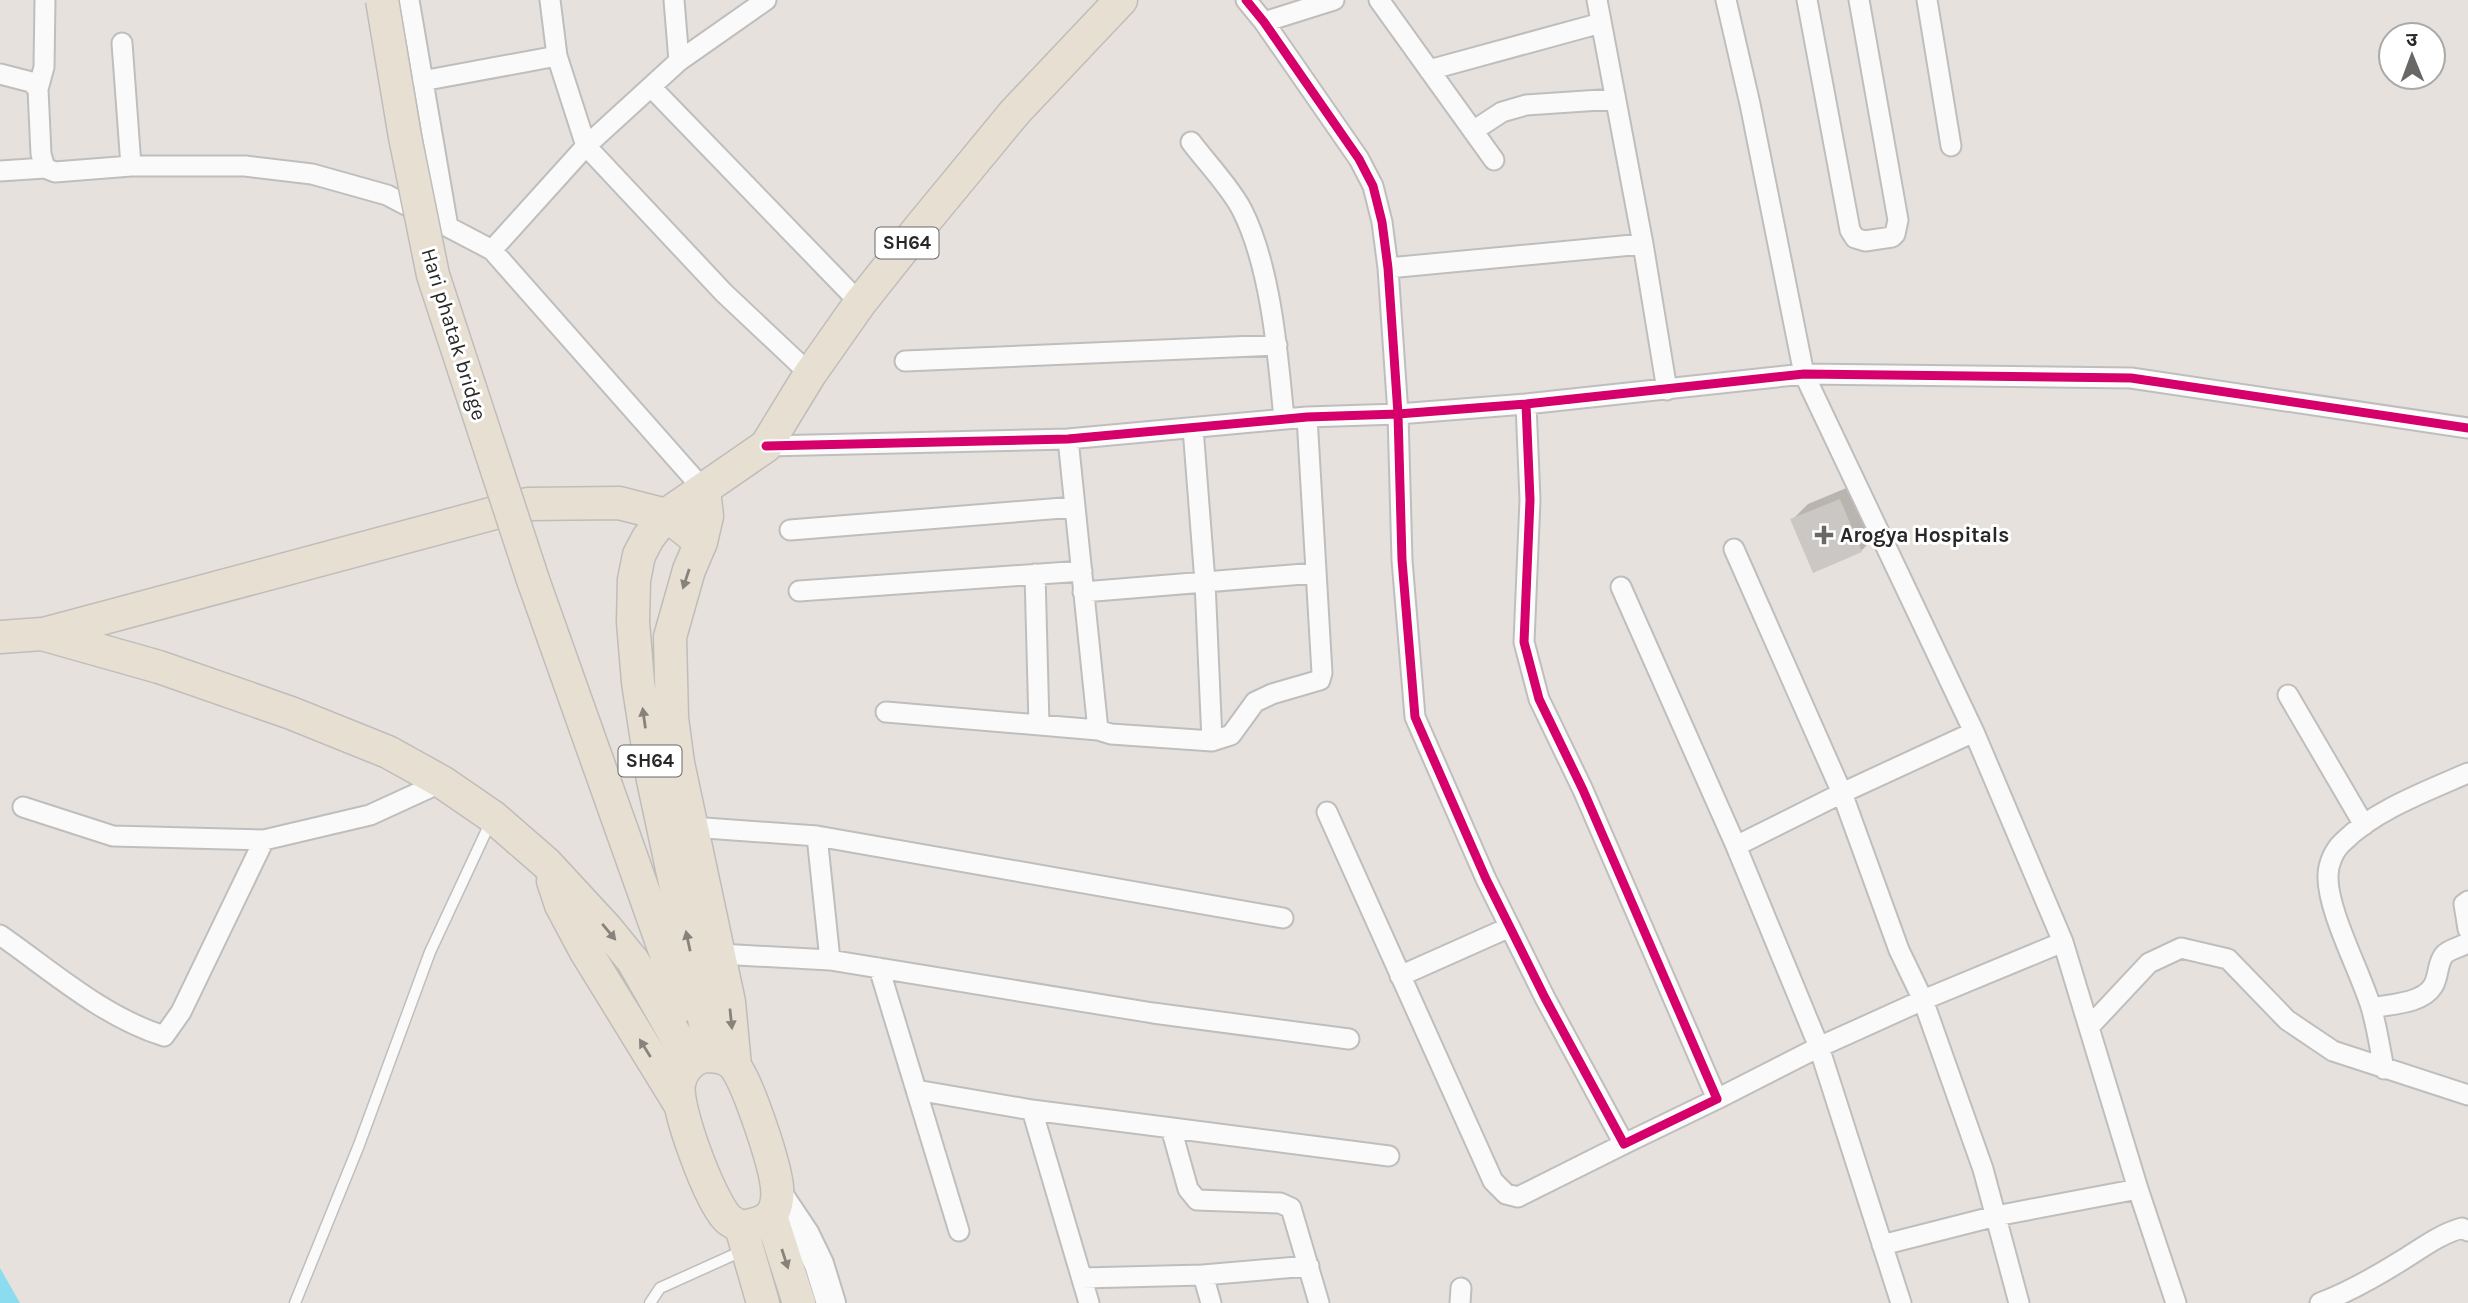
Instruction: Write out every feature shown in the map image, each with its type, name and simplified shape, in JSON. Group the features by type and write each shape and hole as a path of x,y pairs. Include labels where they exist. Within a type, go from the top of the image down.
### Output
{"main road":[{"name":"Hari phatak bridge","path":"382,0 405,137 433,275 533,580 710,1060"},
{"name":"SH64","path":"710,1060 653,779 638,682 633,622 634,580 639,555 666,515 766,446 810,374 860,303 1015,112 1121,0"},
{"name":"SH64","path":"704,490 707,516 701,542 689,570 670,637 672,718 678,763 729,1002 710,1060"},
{"path":"0,637 41,634 528,504 619,503 666,515 701,542"},
{"path":"41,634 159,667 291,713 388,752 442,782 493,817 546,863 607,929 710,1060 748,1092 776,1179 774,1204 799,1303"},
{"path":"546,863 561,905 585,950 681,1106"},
{"path":"710,1060 679,1085 681,1106 697,1158 714,1200 744,1238 762,1303"},
{"path":"744,1238 774,1204"}],"street":[{"path":"45,0 44,67 38,89 41,155 45,168"},
{"path":"409,0 448,227"},
{"path":"550,0 557,57 586,146 724,293 810,374"},
{"path":"674,0 679,61"},
{"path":"492,250 586,146 679,61 766,0"},
{"path":"1246,0 1359,159 1373,186 1382,222 1388,268 1398,414 1402,560 1415,717 1486,879 1545,998 1624,1144"},
{"path":"1264,22 1334,0"},
{"path":"1379,0 1494,160"},
{"path":"1597,0 1643,244 1667,390"},
{"path":"1726,0 1751,104 1804,374 1974,732 2063,942 2138,1189 2176,1303"},
{"path":"1807,0 1850,230 1855,238 1865,241 1892,237 1898,220 1859,0"},
{"path":"1927,0 1951,145"},
{"path":"1429,71 1601,23"},
{"path":"122,43 131,166"},
{"path":"422,81 557,57"},
{"path":"0,74 31,82 38,89"},
{"path":"651,87 860,303"},
{"path":"1473,131 1502,112 1526,105 1615,99"},
{"path":"1191,142 1242,209 1259,256 1277,345 1284,419"},
{"path":"0,171 45,168 55,172 131,166 245,166 312,174 387,195 492,250 704,490"},
{"path":"1388,268 1643,244"},
{"path":"905,361 1277,345"},
{"path":"766,446 1068,439 1307,417 1398,414 1527,404 1804,374 2131,378 2468,428"},
{"path":"1527,404 1530,500 1524,642 1539,699 1589,803 1717,1099"},
{"path":"886,712 1212,741 1231,735 1255,702 1272,694 1320,680 1322,673 1307,417"},
{"path":"1194,428 1205,582 1212,741"},
{"path":"1068,439 1098,730"},
{"path":"790,530 1075,508"},
{"path":"1734,549 1842,793 1899,950 1923,1000 1983,1169 2019,1303"},
{"path":"799,591 1082,571"},
{"path":"1083,592 1316,573"},
{"path":"1035,574 1039,725"},
{"path":"1621,587 1736,846 1819,1047 1901,1303"},
{"path":"2288,695 2364,825"},
{"path":"1736,846 1974,732"},
{"path":"2384,1069 2372,1008 2332,904 2328,876 2330,861 2341,843 2364,825 2408,800 2468,773"},
{"path":"23,807 113,835 264,839 370,815 442,782"},
{"path":"1326,811 1493,1181 1507,1194 1518,1197 1819,1047 2063,942"},
{"path":"691,827 817,836 1283,918"},
{"path":"817,836 830,960"},
{"path":"0,935 113,1015 139,1028 164,1036 181,1012 264,839"},
{"path":"2468,901 2463,909 2468,929"},
{"path":"1401,976 1510,927"},
{"path":"2372,1008 2414,1000 2426,993 2434,986 2440,962 2446,952 2468,942"},
{"path":"2089,1027 2149,963 2181,948 2228,959 2287,1020 2333,1051 2468,1095"},
{"path":"719,954 830,960 1153,1013 1349,1039"},
{"path":"879,968 959,1231"},
{"path":"916,1090 1032,1110 1390,1156"},
{"path":"1032,1110 1089,1303"},
{"path":"1171,1128 1188,1188 1197,1200 1287,1205 1293,1212 1319,1303"},
{"path":"1882,1245 1996,1216 2138,1189"},
{"path":"774,1204 805,1235 819,1265 831,1303"},
{"path":"2320,1303 2391,1267 2448,1232 2462,1228 2468,1231"},
{"path":"1082,1278 1203,1275 1309,1266"},
{"path":"1203,1275 1211,1303"}],"lane":[{"path":"295,1303 359,1145 430,952 493,817"},
{"path":"650,1303 660,1288 744,1238"}],"water":[{"path":"0,1268 20,1303 0,1303"}],"building":[{"path":"1840,499 1862,552 1813,573 1790,519"}],"cycle path":[{"path":"1246,0 1359,159 1373,186 1382,222 1388,268 1398,414 1402,560 1415,717 1486,879 1545,998 1624,1144 1717,1099 1583,790 1539,699 1524,642 1530,500 1526,404"},
{"path":"766,446 1068,439 1307,417 1398,414 1526,404 1804,374 2131,378 2468,428"}],"place":[{"name":"Arogya Hospitals","path":"1824,535"}]}
